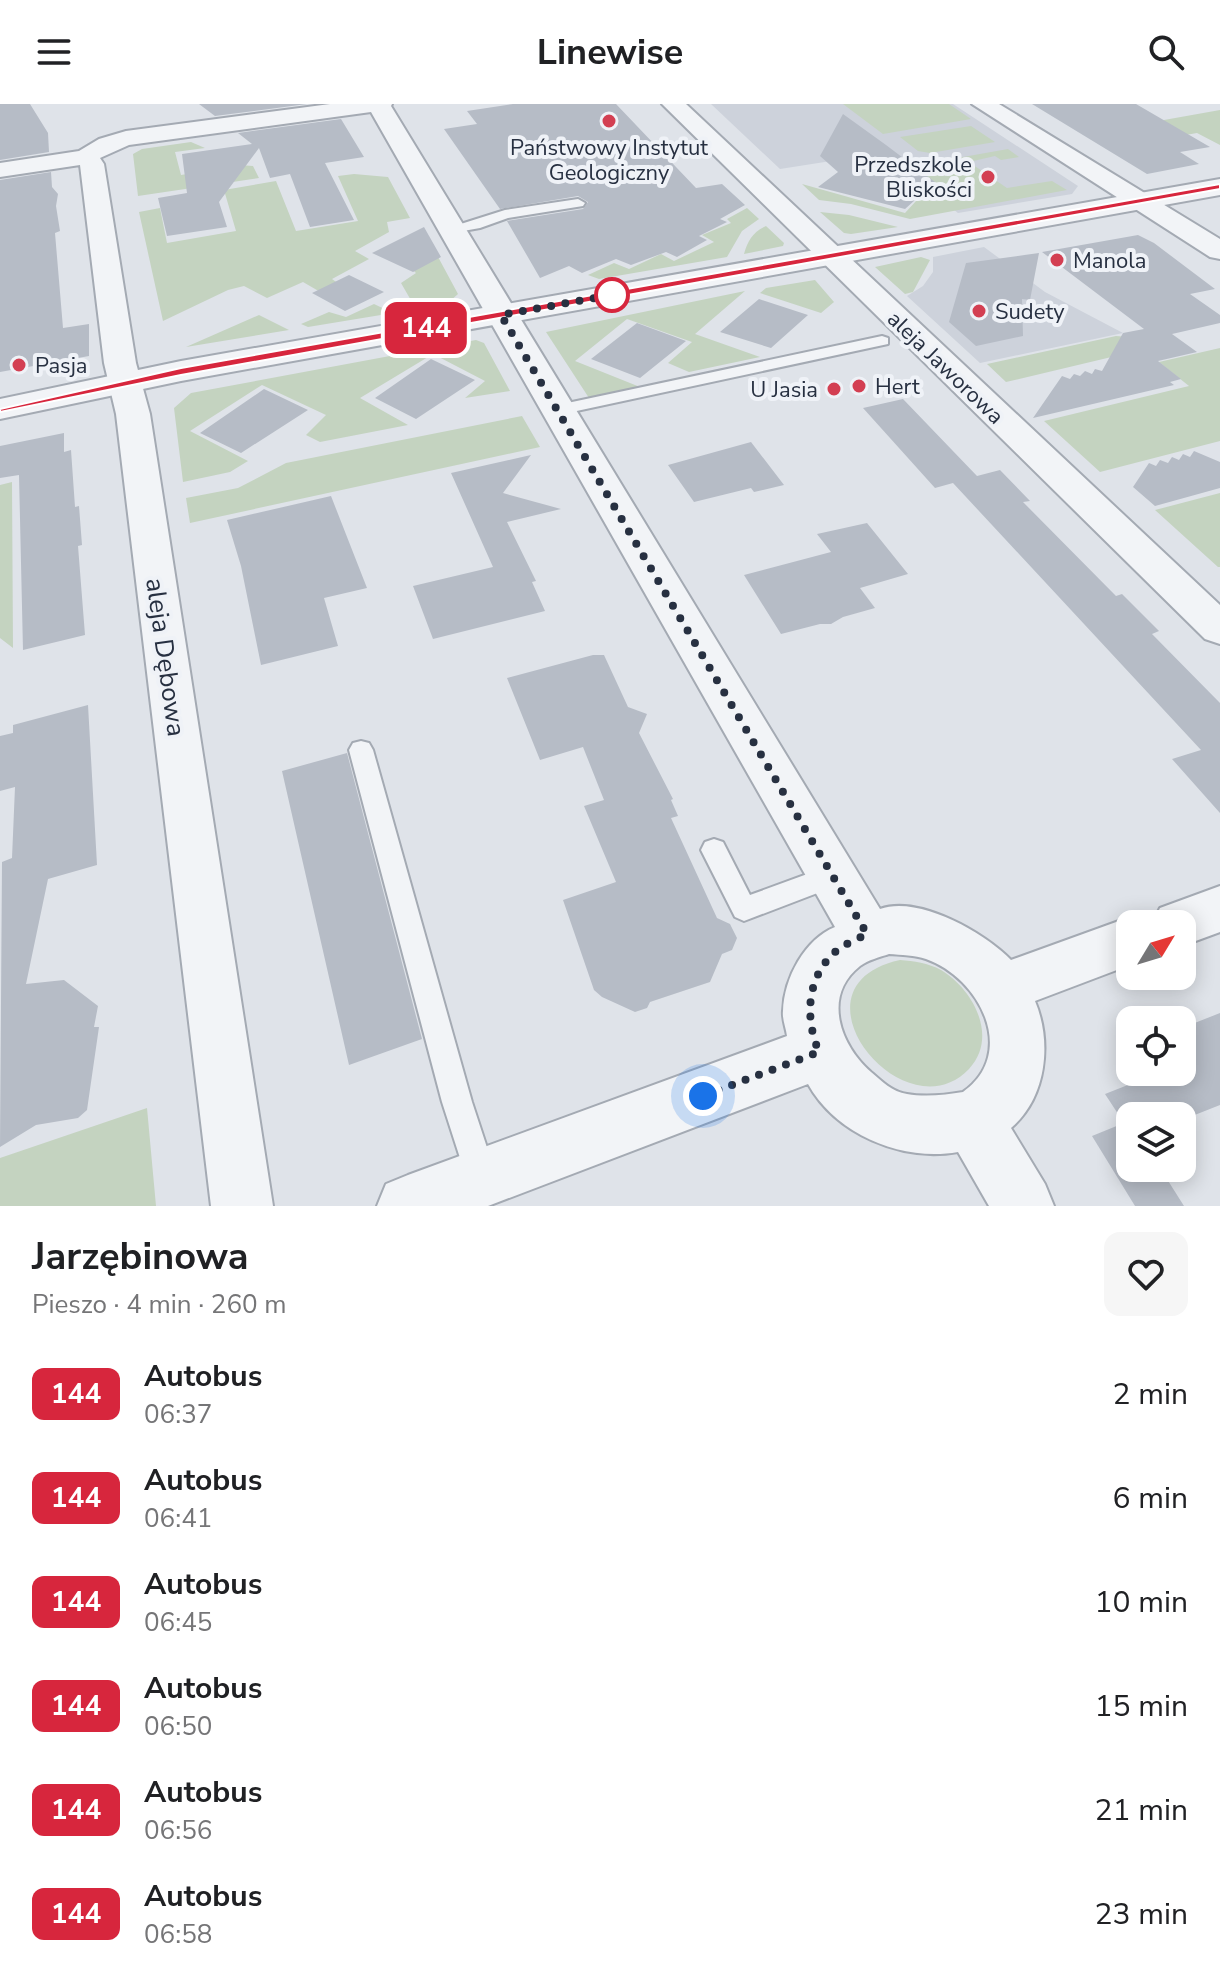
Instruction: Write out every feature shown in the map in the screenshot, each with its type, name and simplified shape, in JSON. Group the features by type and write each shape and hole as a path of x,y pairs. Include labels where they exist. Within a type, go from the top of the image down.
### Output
{"street":[{"path":"0,170 86,157 104,145 126,138 379,104 867,934"},
{"name":"aleja Jaworowa","path":"673,104 1220,629"},
{"path":"983,104 1220,251"},
{"name":"aleja Dębowa","path":"86,157 92,164 124,384 133,414 242,1206"},
{"path":"0,409 501,315 1220,187"},
{"path":"1196,918 1220,909"},
{"path":"887,930 919,932 949,944 979,964 1000,989 1013,1015 1019,1042 1017,1069 1005,1093 987,1112 973,1120 930,1128 897,1122 865,1106 843,1088 811,1034 810,997 819,971 835,951 867,934 887,930"},
{"path":"1000,989 1116,946"},
{"path":"408,1206 819,1052"},
{"path":"973,1120 1023,1206"}],"lane":[{"path":"452,229 475,225 505,214 578,203"},
{"path":"558,410 882,341"},
{"path":"361,750 481,1179"},
{"path":"714,850 744,909 832,876"}],"shaded area":[{"path":"711,104 953,104 1078,186 1072,194 958,213 882,153 780,169"},
{"path":"984,247 1045,292 1123,333 980,363 907,296 923,286 933,272 933,257"}],"green space":[{"path":"843,104 949,104 971,119 883,134"},
{"path":"1220,110 1220,145 1197,133 1157,140 1164,120"},
{"path":"971,126 995,142 930,153 918,151 900,137"},
{"path":"191,142 205,148 175,152 181,175 224,168 225,164 253,166 259,178 138,196 133,154 142,149"},
{"name":"Przedszkole Bliskości","path":"1008,149 1019,157 1001,160 995,156 969,162 1007,188 1052,181 1067,190 910,219 851,204 819,200 802,184 905,213 927,189 901,168"},
{"path":"338,176 388,177 410,218 387,222 389,232 355,251 369,259 332,279 339,284 322,293 303,282 267,298 244,286 228,290 163,321 139,212 160,208 167,243 236,231 224,190 276,181 296,231 358,221"},
{"path":"747,208 759,219 742,231 727,257 599,279 588,275 614,263 629,269 661,254 674,261 714,242 702,235 731,223 727,219"},
{"path":"820,212 849,215 898,227 844,233"},
{"path":"766,226 784,243 783,246 744,254 752,237"},
{"path":"437,255 458,294 449,302 416,309 401,283 416,273 409,266"},
{"path":"921,257 930,260 913,292 905,294 875,267"},
{"path":"815,280 834,302 821,313 760,293 766,288"},
{"path":"745,291 695,334 760,357 689,372 668,363 692,342 627,319 575,361 640,387 589,398 546,332"},
{"path":"374,304 393,313 308,327 301,324 329,312 346,317"},
{"path":"259,315 289,330 186,347"},
{"path":"1116,336 1129,337 1145,349 1006,382 987,364"},
{"path":"476,340 484,343 510,391 465,398 485,381 433,354 360,398 408,425 320,442 306,435 326,415 262,385 190,431 248,461 230,472 183,482 174,408 191,393"},
{"path":"1220,348 1220,441 1100,472 1044,421 1189,386 1159,362"},
{"path":"522,416 540,447 190,523 186,498 238,488 286,463"},
{"path":"12,482 13,648 0,638 0,485"},
{"path":"1220,493 1220,567 1218,567 1155,510"},
{"path":"900,960 931,966 953,978 972,1001 978,1015 982,1043 978,1056 969,1069 942,1085 914,1084 887,1071 866,1050 852,1024 851,998 866,975"},
{"path":"147,1108 156,1206 0,1206 0,1158"}],"building":[{"path":"0,104 30,104 48,133 49,152 0,160"},
{"path":"199,104 307,104 215,116"},
{"path":"513,104 616,104 696,188 722,184 745,205 720,219 727,222 699,236 707,240 677,257 666,252 631,265 616,259 582,273 569,266 540,278 507,221 583,209 588,202 578,196 500,209 444,129 477,124 467,111"},
{"path":"1032,104 1136,104 1210,147 1180,152 1199,164 1147,174"},
{"path":"843,114 935,182 905,209 818,187 838,172 820,156"},
{"path":"341,119 364,157 325,163 354,220 310,227 290,174 270,178 259,148 219,202 227,227 167,236 158,198 187,193 182,154 252,144 238,133"},
{"path":"51,172 52,187 58,194 56,206 60,231 55,233 63,328 89,324 89,356 0,372 0,180"},
{"path":"424,227 441,257 413,272 372,253"},
{"path":"1138,235 1154,243 1215,289 1190,294 1220,315 1220,323 1172,334 1197,352 1158,361 1181,379 1170,382 1174,385 1033,418 1062,376 1070,379 1074,374 1080,376 1085,371 1092,374 1095,369 1102,371 1123,333 1144,329 1042,252"},
{"name":"Sudety","path":"1039,253 1030,300 1022,299 1023,336 976,346 949,322 966,263"},
{"path":"349,275 384,292 345,311 312,293"},
{"path":"759,299 808,315 771,348 720,332"},
{"path":"637,323 686,341 640,378 591,359"},
{"path":"431,359 475,380 416,419 375,398"},
{"path":"264,389 308,410 241,453 200,433"},
{"path":"903,399 977,476 1000,470 1030,501 1023,502 1116,596 1122,594 1159,631 1152,634 1220,703 1220,813 1172,759 1201,750 953,483 935,488 863,408"},
{"path":"64,433 64,452 71,450 75,507 79,506 82,545 78,546 85,635 23,650 19,475 0,478 0,446"},
{"path":"751,442 784,485 754,492 751,488 694,502 668,465"},
{"path":"1194,451 1220,462 1220,488 1155,506 1133,487 1149,463 1156,466 1160,460 1168,463 1172,457 1179,460 1183,454 1190,457"},
{"path":"531,455 503,493 561,509 507,522 536,581 532,582 545,611 433,639 413,586 493,567 451,473"},
{"path":"331,496 367,588 324,598 338,646 261,665 241,566 227,520"},
{"path":"867,523 908,574 860,588 875,608 843,617 831,624 781,634 744,575 831,552 817,534"},
{"path":"593,655 604,655 628,707 647,714 639,733 673,799 678,816 671,818 717,918 730,924 737,938 732,950 722,954 710,982 650,1002 647,1008 635,1012 594,990 563,900 616,882 584,806 604,800 583,747 540,760 507,678"},
{"path":"88,705 97,865 48,879 26,984 64,980 98,1006 94,1027 99,1027 87,1110 78,1118 36,1125 0,1147 2,862 12,858 15,787 0,791 0,736 13,733 13,725"},
{"path":"347,753 422,1039 349,1065 282,771"},
{"path":"1220,1013 1220,1105 1196,1114 1196,1102 1116,1102 1116,1111 1105,1094 1125,1086 1196,1086 1196,1022"},
{"path":"1116,1126 1116,1175 1092,1136"},
{"path":"1120,1182 1169,1182 1184,1206 1135,1206"}],"bus line":[{"name":"144","path":"0,409 181,371 1220,187"}],"place":[{"name":"Państwowy Instytut Geologiczny","path":"609,121"},
{"name":"Przedszkole Bliskości","path":"988,177"},
{"name":"Manola","path":"1057,260"},
{"name":"Sudety","path":"979,311"},
{"name":"Pasja","path":"19,365"},
{"name":"Hert","path":"859,386"},
{"name":"U Jasia","path":"834,389"}],"route":[{"path":"612,295 617,294 501,315 867,934 835,951 819,971 810,997 811,1034 819,1052 703,1096"}]}
